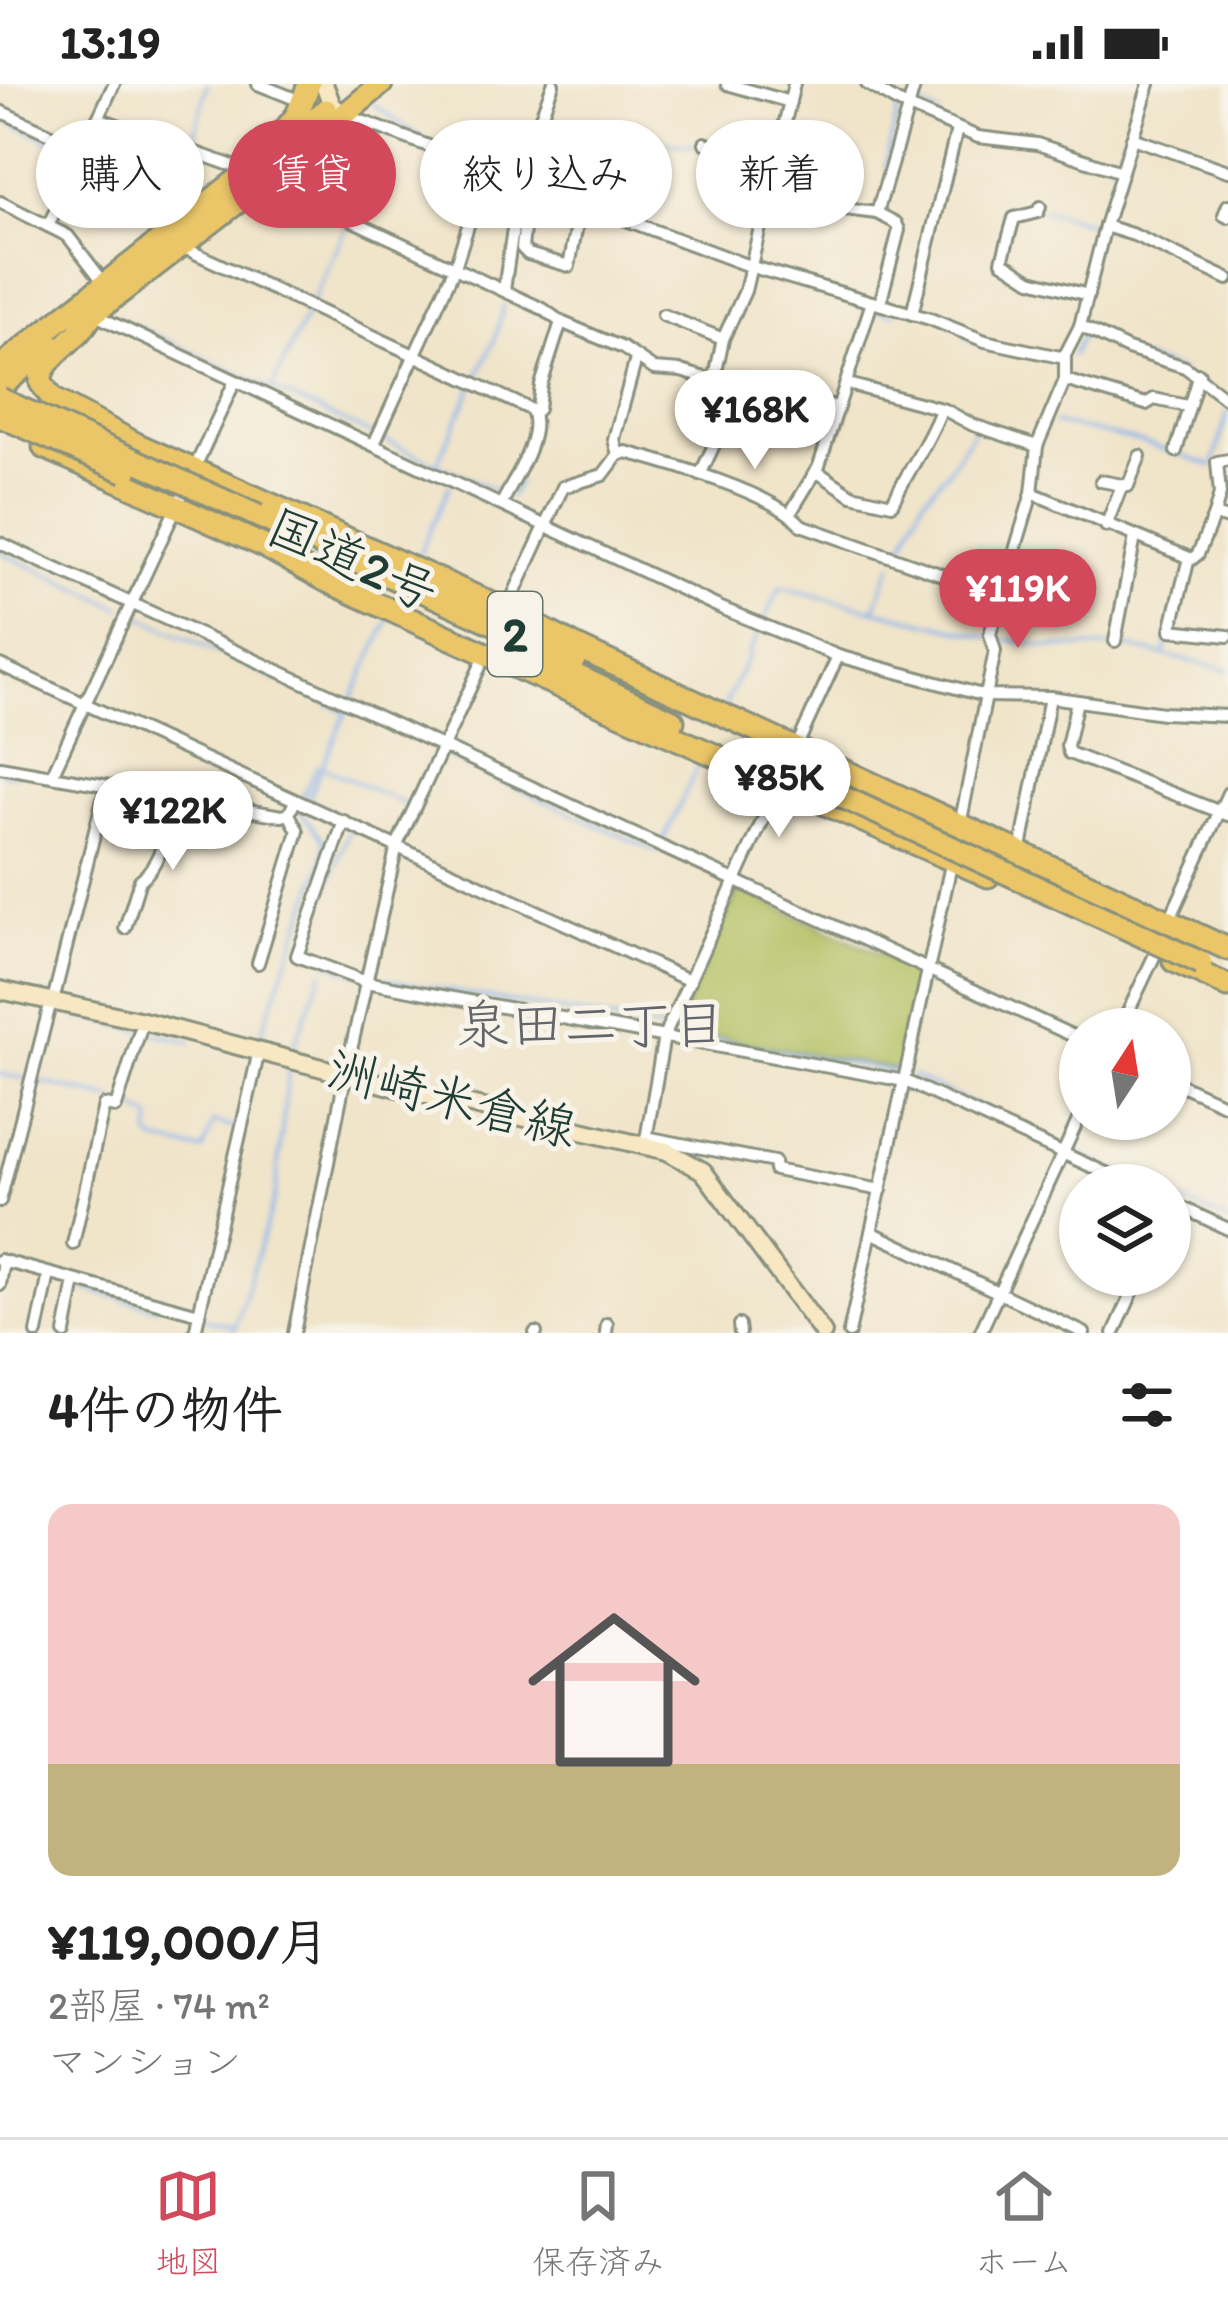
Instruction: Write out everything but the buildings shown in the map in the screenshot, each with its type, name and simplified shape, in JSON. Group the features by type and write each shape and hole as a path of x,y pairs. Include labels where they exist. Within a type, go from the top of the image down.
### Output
{"highway":[{"path":"310,120 335,97 359,84"},
{"path":"335,97 381,84"},
{"path":"291,120 306,93"},
{"path":"1,383 106,284 228,192"},
{"path":"1,383 180,246 228,199"},
{"path":"92,314 78,335 48,361 41,375 46,392 193,472 506,610 577,647"},
{"path":"1,383 71,409"},
{"name":"国道2号","path":"1,383 255,522 559,668 770,756"},
{"name":"国道2号","path":"0,416 355,560 770,756 1228,963"},
{"path":"0,426 486,654 781,781 1228,986"},
{"path":"355,560 424,582 577,647 1169,922 1212,955"},
{"path":"559,668 577,685 684,740"},
{"name":"国道2号","path":"1212,955 1228,975"}],"main road":[{"name":"洲崎米倉線","path":"0,990 141,1027 259,1049 406,1090 645,1140 703,1172 823,1333"}],"street":[{"path":"114,84 98,118 228,162"},
{"path":"258,84 306,93"},
{"path":"540,120 554,84"},
{"path":"727,84 790,102"},
{"path":"786,120 794,84"},
{"path":"867,84 957,129 993,140 1037,143 1118,170"},
{"path":"874,213 904,103 915,84"},
{"path":"849,1333 960,825 995,651 990,634 1032,494 1037,446 1064,380 1065,355 1080,326 1118,170 1149,84"},
{"path":"335,97 420,138"},
{"path":"0,111 36,128"},
{"path":"913,314 957,129"},
{"path":"1132,138 1228,172"},
{"path":"0,202 36,220"},
{"path":"1228,205 1224,215 1228,217"},
{"path":"1040,207 1038,212 1014,218 1002,261 1031,280 1088,295"},
{"path":"791,512 816,471 899,230 896,223 864,212"},
{"path":"1105,226 1228,279"},
{"path":"52,228 68,236 106,284"},
{"path":"373,228 622,348 654,369 681,371 736,389"},
{"path":"377,439 455,268 468,228"},
{"path":"504,290 516,228"},
{"path":"524,228 523,248 528,254 569,266 576,228"},
{"path":"644,228 985,341 1065,355"},
{"path":"714,381 723,339 745,291 758,228"},
{"path":"180,246 533,413 536,420 530,446 504,498"},
{"path":"92,314 235,381 377,439 453,480 504,498 547,524 763,626 838,656 986,696 1050,697 1163,713 1228,716"},
{"path":"663,316 723,339"},
{"path":"533,413 538,409 561,322"},
{"path":"1080,326 1197,377 1228,400"},
{"path":"618,455 614,439 636,359"},
{"path":"1176,452 1197,377"},
{"path":"1064,380 1146,404 1154,399 1187,406"},
{"path":"52,775 235,381"},
{"path":"700,475 736,389 748,381 836,407"},
{"path":"848,384 940,410 1037,446"},
{"path":"816,471 852,495 892,504 908,470 922,454 940,410"},
{"path":"506,610 563,487 603,475 626,452 700,475 791,512 801,526 1002,596"},
{"path":"1101,481 1128,486 1140,456"},
{"path":"1032,494 1189,558 1198,554 1220,494 1217,463 1228,460"},
{"path":"1106,526 1122,485"},
{"path":"1214,514 1228,519"},
{"path":"1114,641 1136,537"},
{"path":"0,543 1059,1029"},
{"path":"1189,558 1171,630 1228,637"},
{"path":"294,1333 397,845 486,654"},
{"path":"838,656 664,1036 645,1140 774,1162 775,1171 881,1190"},
{"path":"0,665 690,981"},
{"path":"1020,853 1050,697"},
{"path":"1077,701 1067,746 1070,753 1224,813"},
{"path":"0,767 291,818"},
{"path":"0,1201 105,789"},
{"path":"1130,1008 1224,813 1228,793"},
{"path":"125,928 140,880 147,877 166,839 177,801"},
{"path":"291,818 298,802"},
{"path":"259,963 298,831 291,818"},
{"path":"349,824 297,956 366,982 906,1076 1093,1164"},
{"path":"73,1244 104,1105 116,1107 141,1027"},
{"path":"195,1333 259,1049"},
{"path":"1191,1089 1228,1106"},
{"path":"980,1333 1069,1140"},
{"path":"1191,1214 1228,1229"},
{"path":"872,1232 1084,1333"},
{"path":"0,1285 3,1263 199,1314"},
{"path":"37,1333 48,1277"},
{"path":"65,1333 74,1284"},
{"path":"1114,1333 1131,1296"}],"green space":[{"path":"743,891 919,972 902,1071 674,1030 737,893"}],"waterway":[{"path":"199,120 207,84"},
{"path":"1117,162 1142,84"},
{"path":"373,104 420,137"},
{"path":"916,104 940,115"},
{"path":"885,167 899,106"},
{"path":"0,118 36,134"},
{"path":"1005,135 1041,139 1117,162"},
{"path":"672,143 696,146"},
{"path":"1042,210 1099,225 1115,172"},
{"path":"311,304 346,228"},
{"path":"511,280 515,248"},
{"path":"437,463 495,339 504,305"},
{"path":"854,376 874,314 877,310 894,314"},
{"path":"273,386 307,313"},
{"path":"120,319 375,436"},
{"path":"1072,355 1087,334"},
{"path":"965,339 1013,352"},
{"path":"1140,358 1182,372"},
{"path":"1214,462 1228,412"},
{"path":"1054,423 1141,442 1213,466"},
{"path":"899,555 923,499 974,430"},
{"path":"384,440 501,493"},
{"path":"509,497 519,482"},
{"path":"417,558 450,485"},
{"path":"0,552 121,608"},
{"path":"874,610 892,564"},
{"path":"725,705 780,587 988,637"},
{"path":"133,613 344,711"},
{"path":"353,697 389,619"},
{"path":"1165,652 1169,632"},
{"path":"1001,639 1050,647 1128,647 1228,670"},
{"path":"347,710 308,799 352,822"},
{"path":"323,767 409,806 436,752"},
{"path":"445,756 658,852"},
{"path":"663,841 702,757"},
{"path":"302,797 318,765"},
{"path":"0,773 16,775"},
{"path":"73,785 99,789"},
{"path":"259,1040 322,865 324,840 299,810"},
{"path":"309,956 305,950 349,831"},
{"path":"327,962 362,975"},
{"path":"293,1048 323,971"},
{"path":"374,977 661,1029"},
{"path":"72,1014 191,1042"},
{"path":"674,1032 903,1073"},
{"path":"233,1333 275,1196 289,1064"},
{"path":"0,1074 28,1079"},
{"path":"912,1076 1061,1145"},
{"path":"37,1081 115,1100"},
{"path":"125,1102 152,1119 150,1136 155,1141 203,1151 213,1122 235,1128"},
{"path":"1070,1149 1102,1164"},
{"path":"1191,1205 1228,1222"},
{"path":"79,1287 157,1308"},
{"path":"204,1319 236,1326"}],"district":[{"name":"泉田二丁目","path":"591,1024"}]}
